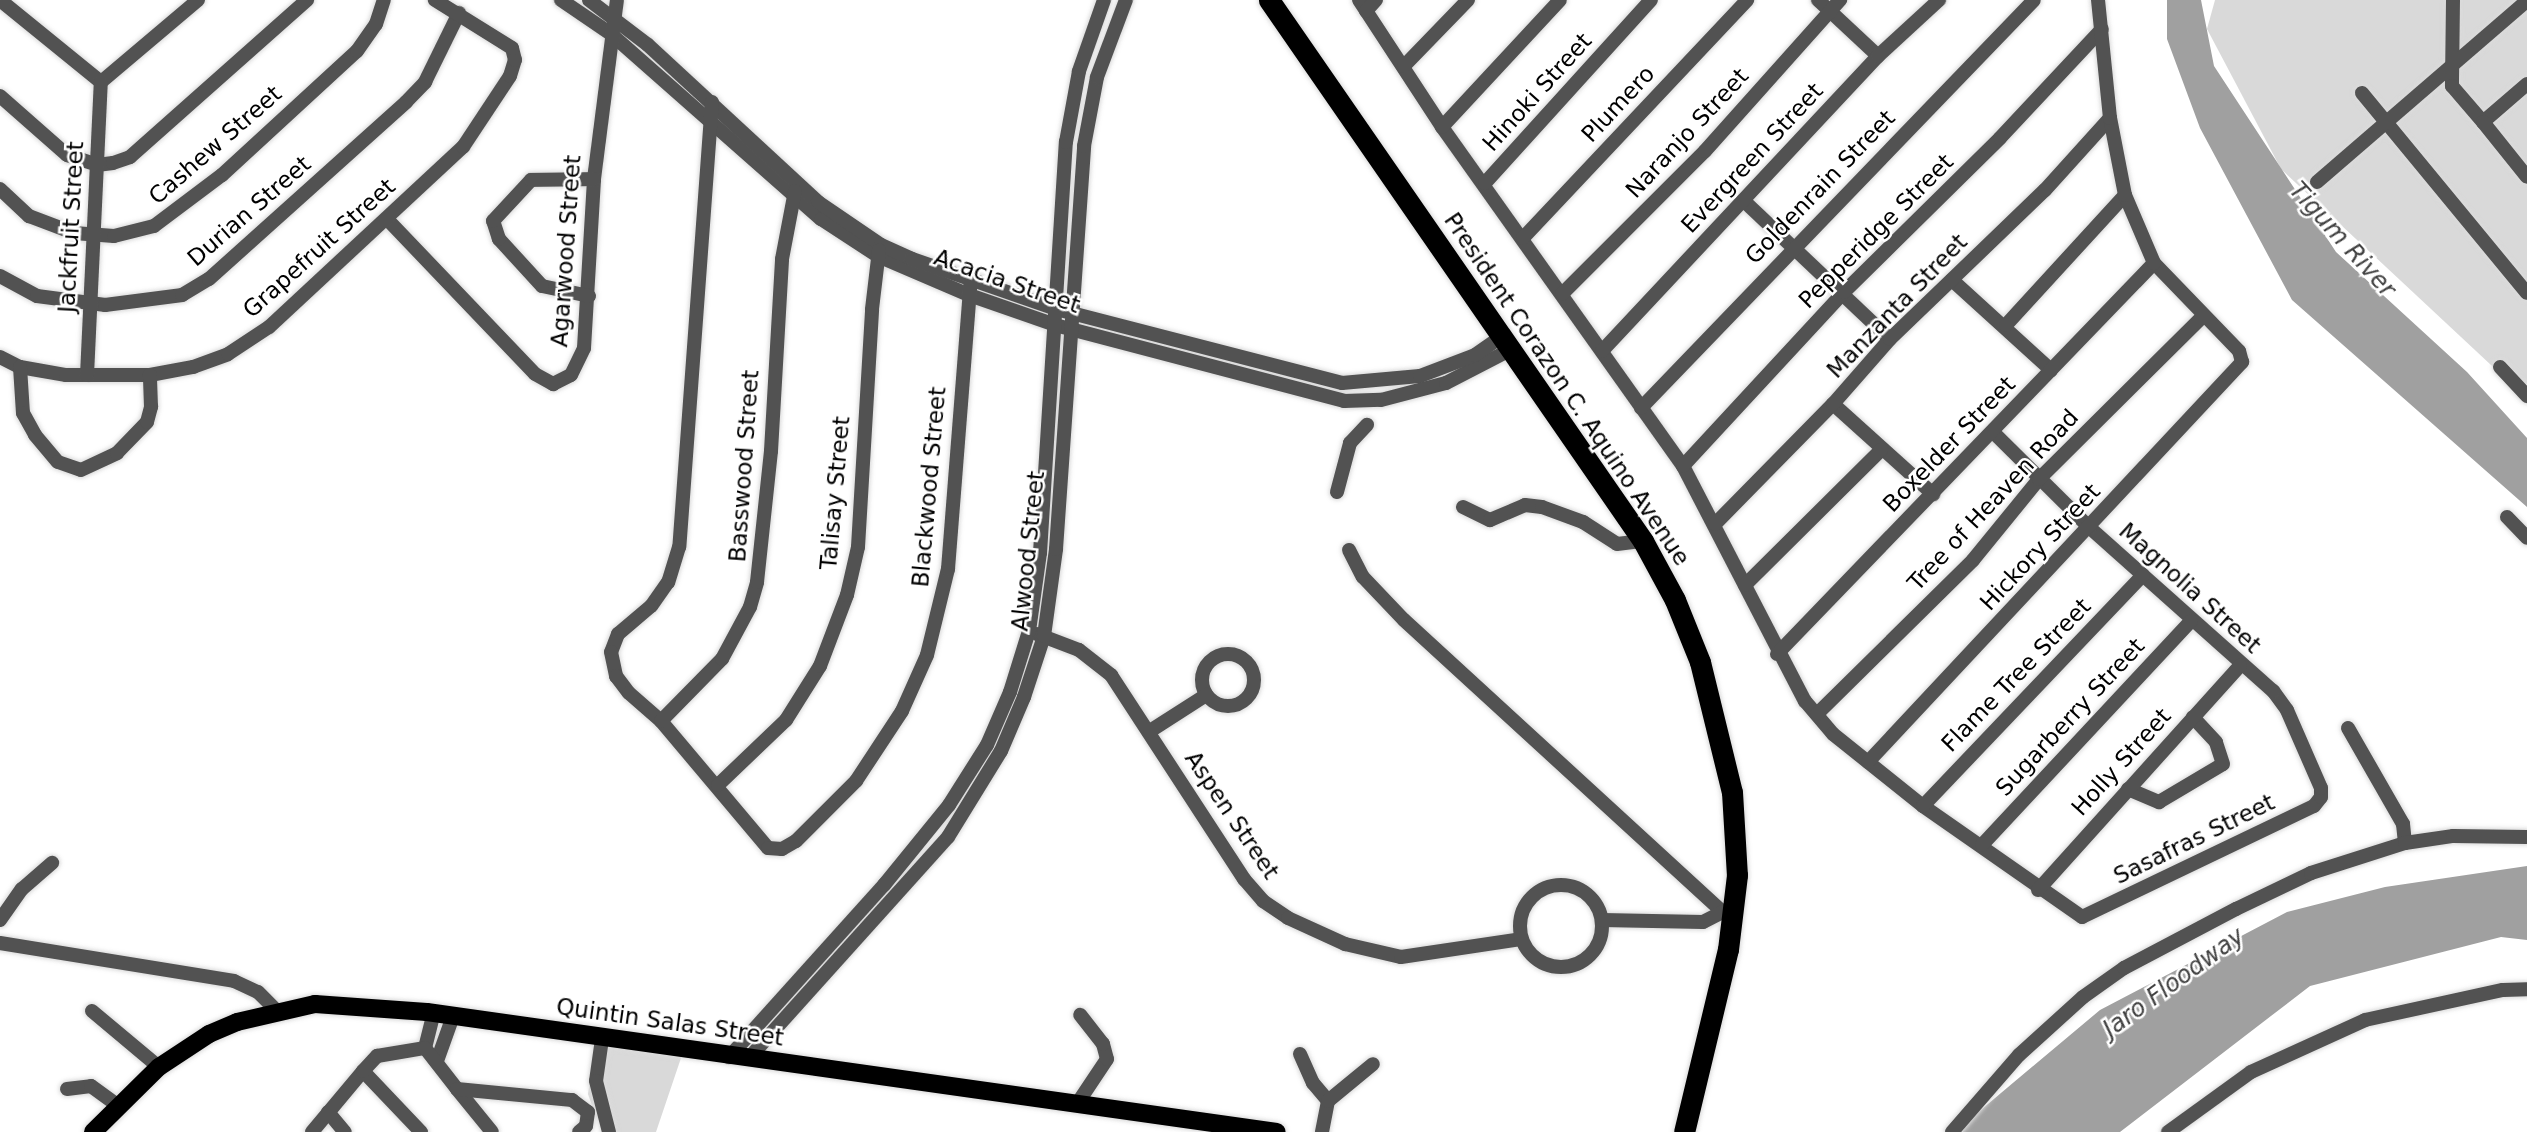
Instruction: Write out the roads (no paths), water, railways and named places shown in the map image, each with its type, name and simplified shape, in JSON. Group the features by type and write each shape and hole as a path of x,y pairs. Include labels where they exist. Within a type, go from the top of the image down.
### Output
{"highway":[{"name":"President Corazon C. Aquino Avenue","path":"1269,0 1508,342 1643,541 1689,633 1719,728 1737,829 1729,913 1684,1132"}],"main road":[{"name":"Quintin Salas Street","path":"93,1132 159,1067 209,1034 277,1011 315,1004 444,1015 1245,1130 1277,1132"}],"street":[{"path":"1,0 101,82 198,0"},
{"path":"0,96 67,155 97,165 130,157 307,0"},
{"name":"Cashew Street","path":"0,189 48,226 93,236 114,236 153,226 222,175 357,51 376,24 384,0"},
{"path":"435,0 459,13"},
{"name":"Acacia Street","path":"561,0 611,34 792,198 879,251 968,295 1065,322 1342,383 1420,376 1508,342"},
{"name":"Acacia Street","path":"589,0 614,16 799,183 879,251 1056,309"},
{"name":"Agarwood Street","path":"387,219 545,382 561,382 577,369 584,348 594,179 617,0"},
{"name":"Alwood Street","path":"1065,322 1056,309 1066,142 1079,71 1104,0"},
{"name":"Alwood Street","path":"749,1058 816,988 948,837 1001,751 1036,634 1040,553 1090,109 1108,41 1126,0"},
{"path":"1404,66 1468,0"},
{"path":"1442,127 1560,0"},
{"name":"Hinoki Street","path":"1485,183 1651,0"},
{"name":"Plumero","path":"1522,238 1747,0"},
{"path":"1818,0 1878,56"},
{"name":"Naranjo Street","path":"1562,294 1705,151 1840,0"},
{"name":"Evergreen Street","path":"1602,351 1745,202 1878,56 1939,0"},
{"name":"Goldenrain Street","path":"1641,408 2034,0"},
{"path":"2098,0 2110,118 2125,195 2154,263 2203,316"},
{"path":"2453,0 2450,67 2452,86 2525,171"},
{"path":"2317,181 2527,1"},
{"path":"1367,4 1442,127 1485,183 1683,466 1715,524 1777,654 1816,714 1868,762 1923,806 1982,845 2038,890"},
{"name":"Grapefruit Street","path":"0,357 20,367 87,375 150,375 193,367 228,354 269,327 387,219 479,127 510,76 515,60 512,48 459,13"},
{"name":"Durian Street","path":"0,276 37,296 90,305 134,304 182,295 236,258 406,102 425,82 459,13"},
{"name":"Pepperidge Street","path":"1683,466 1844,292 2000,138 2102,29"},
{"name":"Jackfruit Street","path":"87,375 101,82"},
{"path":"2483,122 2527,84"},
{"path":"2362,93 2527,293"},
{"path":"712,102 679,547 668,582 651,606 618,634 611,652 616,676 662,721 718,785"},
{"name":"Manzanta Street","path":"1715,524 1833,404 1890,339 2045,190 2110,118"},
{"path":"589,296 542,286 492,227 496,215 531,180 594,179"},
{"name":"Basswood Street","path":"662,721 722,659 750,607 757,582 771,451 782,259 792,198 799,183"},
{"path":"2006,325 2125,195"},
{"path":"1745,202 1844,292 1890,339"},
{"name":"Talisay Street","path":"718,785 791,712 820,666 847,595 858,547 879,251"},
{"name":"Boxelder Street","path":"1777,654 1994,433 2154,263"},
{"name":"Blackwood Street","path":"718,785 762,843 776,850 804,834 856,781 902,711 927,655 948,569 971,279"},
{"path":"1952,280 2006,325 2051,370"},
{"name":"Hickory Street","path":"1868,762 2090,528 2242,362 2239,351 2203,316"},
{"name":"Tree of Heaven Road","path":"1816,714 1973,560 2039,479 2203,316"},
{"path":"20,367 23,413 35,435 58,462 82,470 117,453 147,422 151,407 150,375"},
{"path":"2500,367 2527,396"},
{"path":"1833,404 1933,494"},
{"path":"1337,492 1350,443 1367,425"},
{"name":"Magnolia Street","path":"1994,433 2090,528 2190,621 2240,667 2273,691 2287,710 2321,797"},
{"path":"1745,585 1881,450"},
{"path":"1463,507 1490,520 1525,505 1542,507 1584,522 1617,544 1643,541"},
{"path":"2507,517 2527,538"},
{"path":"1349,550 1363,577 1404,620 1729,913"},
{"name":"Flame Tree Street","path":"1923,806 2143,575"},
{"name":"Sugarberry Street","path":"1982,845 2190,621"},
{"name":"Alwood Street","path":"729,1057 800,974 884,885 967,781 1036,634"},
{"name":"Aspen Street","path":"1036,634 1098,663 1150,731 1244,879 1263,901 1288,918 1345,944 1401,957 1521,939"},
{"name":"Holly Street","path":"2038,890 2240,667"},
{"path":"1150,731 1206,695"},
{"path":"2128,789 2159,802 2223,765 2216,742 2193,717"},
{"path":"2348,728 2403,824 2405,844"},
{"name":"Sasafras Street","path":"2038,890 2082,917 2314,806 2321,797"},
{"path":"1952,1132 1985,1091 2052,1023 2124,968 2311,873 2405,844 2453,836 2527,837"},
{"path":"0,920 22,889 52,863"},
{"path":"1570,886 1581,890 1591,898 1602,920 1598,944 1582,962 1570,967 1546,965 1535,959 1521,939 1526,903 1545,888 1570,886"},
{"path":"1602,920 1698,922 1729,913"},
{"path":"0,943 234,981 258,992 277,1011"},
{"path":"800,974 816,988"},
{"path":"2168,1132 2251,1072 2365,1020 2503,990 2527,989"},
{"path":"92,1011 159,1067"},
{"path":"425,1048 444,1015"},
{"path":"437,1061 444,1015"},
{"path":"1077,1104 1107,1059 1102,1044 1080,1015"},
{"path":"603,1039 596,1082 609,1132"},
{"path":"425,1048 492,1132"},
{"path":"312,1132 363,1071 387,1051 425,1048"},
{"path":"1300,1054 1313,1083 1328,1101"},
{"path":"1322,1132 1328,1101 1373,1064"},
{"path":"363,1071 421,1132"},
{"path":"67,1089 97,1088 119,1106"},
{"path":"457,1089 572,1100 588,1112 586,1126 579,1132"},
{"path":"328,1112 345,1132"}],"water":[{"path":"2167,0 2201,0 2214,66 2336,252 2467,372 2527,438 2527,507 2292,300 2200,128 2167,39"},
{"name":"Jaro Floodway","path":"2527,866 2527,940 2501,937 2310,986 2120,1132 1962,1132 1970,1119 2100,1010 2287,912 2385,887"}],"water label":[{"name":"Tigum River","path":"2342,240"}]}
